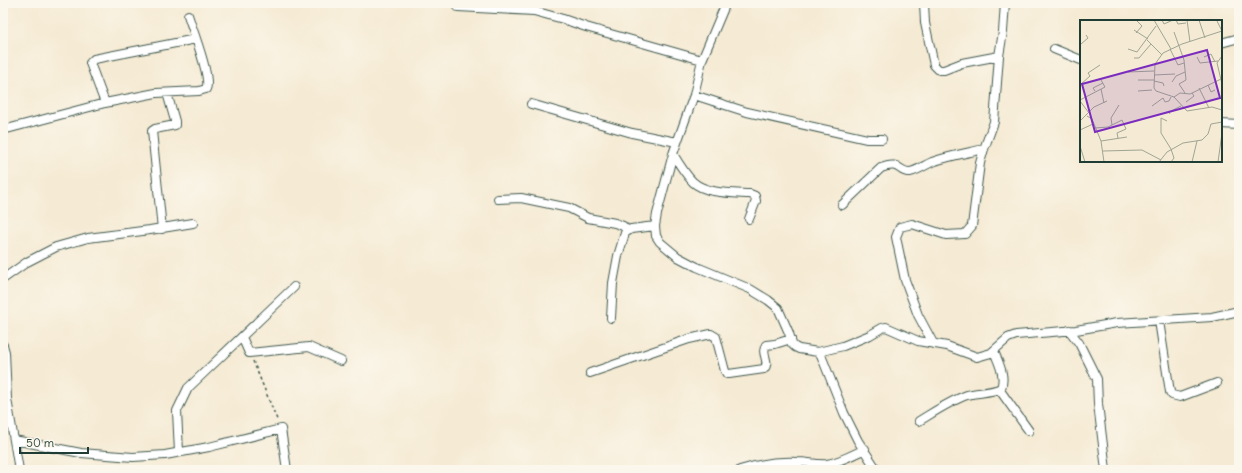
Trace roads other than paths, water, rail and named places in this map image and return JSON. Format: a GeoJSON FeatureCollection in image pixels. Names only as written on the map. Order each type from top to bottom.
{"type":"FeatureCollection","features":[{"type":"Feature","properties":{"kind":"street"},"geometry":{"type":"LineString","coordinates":[[726,3],[702,60],[694,95],[673,154],[657,214],[655,226],[656,236],[660,242],[678,257],[697,267],[750,289],[768,300],[778,308],[788,329],[792,344],[799,349],[818,352],[843,346],[886,327],[918,341],[947,346],[977,357],[994,351],[1008,338],[1016,335],[1117,323],[1212,318],[1239,311]]}},
{"type":"Feature","properties":{"kind":"street"},"geometry":{"type":"LineString","coordinates":[[924,3],[925,23],[934,65],[939,70],[999,56]]}},
{"type":"Feature","properties":{"kind":"street"},"geometry":{"type":"LineString","coordinates":[[933,343],[918,315],[905,280],[896,237],[900,227],[912,224],[946,235],[965,234],[972,226],[977,186],[984,149],[994,122],[1005,3]]}},
{"type":"Feature","properties":{"kind":"street"},"geometry":{"type":"LineString","coordinates":[[458,7],[534,11],[563,19],[586,28],[702,60]]}},
{"type":"Feature","properties":{"kind":"street"},"geometry":{"type":"LineString","coordinates":[[3,130],[105,103],[156,93],[199,91],[206,89],[208,84],[203,58],[188,15]]}},
{"type":"Feature","properties":{"kind":"street"},"geometry":{"type":"LineString","coordinates":[[1222,42],[1239,38]]}},
{"type":"Feature","properties":{"kind":"street"},"geometry":{"type":"LineString","coordinates":[[105,103],[90,63],[91,60],[196,39]]}},
{"type":"Feature","properties":{"kind":"street"},"geometry":{"type":"LineString","coordinates":[[1054,49],[1080,60]]}},
{"type":"Feature","properties":{"kind":"street"},"geometry":{"type":"LineString","coordinates":[[162,229],[152,131],[175,125],[167,92]]}},
{"type":"Feature","properties":{"kind":"street"},"geometry":{"type":"LineString","coordinates":[[694,95],[732,108],[762,116],[867,139],[882,139]]}},
{"type":"Feature","properties":{"kind":"street"},"geometry":{"type":"LineString","coordinates":[[531,104],[632,133],[677,142]]}},
{"type":"Feature","properties":{"kind":"street"},"geometry":{"type":"LineString","coordinates":[[1222,124],[1239,125]]}},
{"type":"Feature","properties":{"kind":"street"},"geometry":{"type":"LineString","coordinates":[[842,205],[881,168],[889,165],[896,165],[906,172],[911,172],[942,159],[984,149]]}},
{"type":"Feature","properties":{"kind":"street"},"geometry":{"type":"LineString","coordinates":[[673,154],[687,176],[702,188],[750,194],[755,196],[756,201],[749,219]]}},
{"type":"Feature","properties":{"kind":"street"},"geometry":{"type":"LineString","coordinates":[[498,199],[521,198],[569,208],[588,218],[619,224],[628,231]]}},
{"type":"Feature","properties":{"kind":"street"},"geometry":{"type":"LineString","coordinates":[[3,279],[26,262],[56,247],[88,238],[162,229],[193,223]]}},
{"type":"Feature","properties":{"kind":"street"},"geometry":{"type":"LineString","coordinates":[[611,318],[613,283],[618,256],[624,237],[628,231],[655,226]]}},
{"type":"Feature","properties":{"kind":"street"},"geometry":{"type":"LineString","coordinates":[[179,452],[177,411],[188,388],[294,287]]}},
{"type":"Feature","properties":{"kind":"street"},"geometry":{"type":"LineString","coordinates":[[1159,320],[1170,392],[1172,395],[1180,397],[1217,383]]}},
{"type":"Feature","properties":{"kind":"street"},"geometry":{"type":"LineString","coordinates":[[1068,330],[1079,344],[1097,379],[1098,404],[1106,470]]}},
{"type":"Feature","properties":{"kind":"street"},"geometry":{"type":"LineString","coordinates":[[590,373],[689,339],[711,334],[716,337],[727,374],[764,369],[767,364],[764,352],[766,345],[791,339]]}},
{"type":"Feature","properties":{"kind":"street"},"geometry":{"type":"LineString","coordinates":[[242,338],[249,354],[309,347],[341,361]]}},
{"type":"Feature","properties":{"kind":"street"},"geometry":{"type":"LineString","coordinates":[[3,345],[5,352],[5,399],[19,470]]}},
{"type":"Feature","properties":{"kind":"street"},"geometry":{"type":"LineString","coordinates":[[919,421],[959,398],[999,389],[1002,386],[1003,379],[994,351]]}},
{"type":"Feature","properties":{"kind":"street"},"geometry":{"type":"LineString","coordinates":[[818,352],[844,413],[877,470]]}},
{"type":"Feature","properties":{"kind":"street"},"geometry":{"type":"LineString","coordinates":[[999,389],[1029,431]]}},
{"type":"Feature","properties":{"kind":"street"},"geometry":{"type":"LineString","coordinates":[[14,440],[81,453],[133,457],[165,455],[209,447],[281,429],[287,470]]}},
{"type":"Feature","properties":{"kind":"street"},"geometry":{"type":"LineString","coordinates":[[740,470],[751,466],[772,463],[798,462],[826,464],[840,461],[864,449]]}}]}
